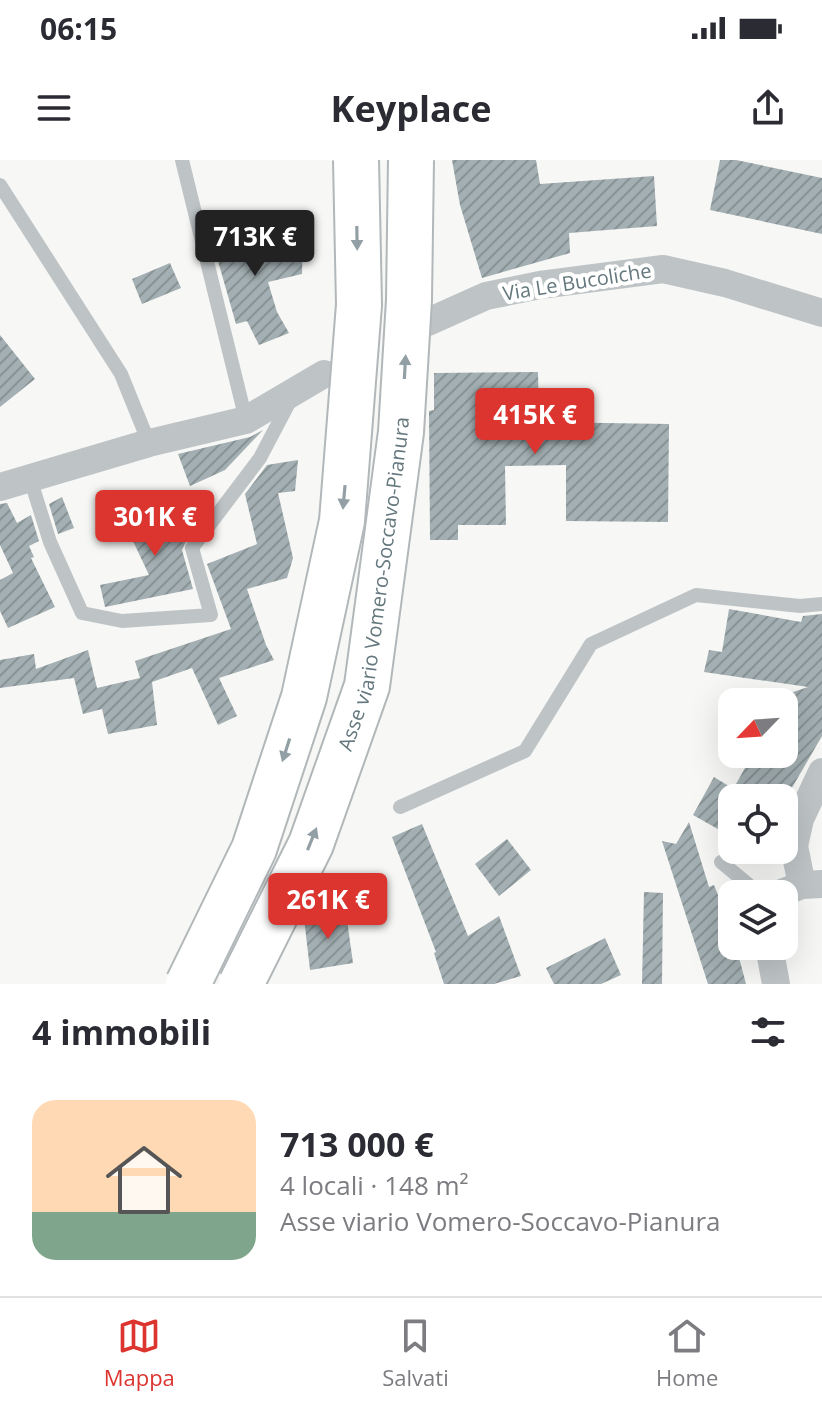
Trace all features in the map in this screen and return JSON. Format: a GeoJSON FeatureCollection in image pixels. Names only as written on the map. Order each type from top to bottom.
{"type":"FeatureCollection","features":[{"type":"Feature","properties":{"kind":"highway","name":"Asse viario Vomero-Soccavo-Pianura"},"geometry":{"type":"LineString","coordinates":[[188,984],[254,849],[304,697],[342,521],[359,305],[356,160]]}},
{"type":"Feature","properties":{"kind":"highway","name":"Asse viario Vomero-Soccavo-Pianura"},"geometry":{"type":"LineString","coordinates":[[241,984],[311,844],[367,686],[401,432],[409,300],[411,160]]}},
{"type":"Feature","properties":{"kind":"street","name":"Via Le Bucoliche"},"geometry":{"type":"LineString","coordinates":[[428,322],[486,296],[540,285],[663,269],[725,283],[822,313]]}},
{"type":"Feature","properties":{"kind":"street"},"geometry":{"type":"LineString","coordinates":[[0,487],[149,443],[246,420],[324,374]]}},
{"type":"Feature","properties":{"kind":"street"},"geometry":{"type":"LineString","coordinates":[[801,888],[794,846],[800,819],[822,772]]}},
{"type":"Feature","properties":{"kind":"street"},"geometry":{"type":"LineString","coordinates":[[772,960],[776,984]]}},
{"type":"Feature","properties":{"kind":"lane"},"geometry":{"type":"LineString","coordinates":[[182,160],[246,420]]}},
{"type":"Feature","properties":{"kind":"lane"},"geometry":{"type":"LineString","coordinates":[[0,185],[121,374],[149,443]]}},
{"type":"Feature","properties":{"kind":"lane"},"geometry":{"type":"LineString","coordinates":[[30,478],[50,542],[82,613],[122,621],[211,615],[192,548],[260,458],[295,392]]}},
{"type":"Feature","properties":{"kind":"lane"},"geometry":{"type":"LineString","coordinates":[[400,807],[525,751],[591,644],[696,595],[800,606],[822,604]]}},
{"type":"Feature","properties":{"kind":"lane"},"geometry":{"type":"LineString","coordinates":[[723,864],[743,880]]}},
{"type":"Feature","properties":{"kind":"building"},"geometry":{"type":"Polygon","coordinates":[[[452,160],[536,160],[540,184],[654,176],[657,226],[569,233],[570,253],[482,278],[460,205],[452,160]]]}},
{"type":"Feature","properties":{"kind":"building"},"geometry":{"type":"Polygon","coordinates":[[[720,160],[736,160],[822,178],[822,234],[710,210],[720,160]]]}},
{"type":"Feature","properties":{"kind":"building"},"geometry":{"type":"Polygon","coordinates":[[[248,225],[267,253],[303,235],[302,274],[268,282],[277,312],[289,333],[259,345],[247,321],[236,324],[210,233],[248,225]]]}},
{"type":"Feature","properties":{"kind":"building"},"geometry":{"type":"Polygon","coordinates":[[[170,263],[181,288],[142,304],[132,279],[170,263]]]}},
{"type":"Feature","properties":{"kind":"building"},"geometry":{"type":"Polygon","coordinates":[[[0,335],[35,379],[0,407],[0,335]]]}},
{"type":"Feature","properties":{"kind":"building"},"geometry":{"type":"Polygon","coordinates":[[[538,372],[539,422],[669,424],[668,522],[566,521],[566,465],[505,466],[506,525],[458,525],[458,540],[430,540],[429,411],[434,410],[434,373],[538,372]]]}},
{"type":"Feature","properties":{"kind":"building"},"geometry":{"type":"Polygon","coordinates":[[[263,430],[225,470],[190,486],[178,454],[250,437],[263,430]]]}},
{"type":"Feature","properties":{"kind":"building"},"geometry":{"type":"Polygon","coordinates":[[[298,460],[295,491],[278,493],[293,558],[287,578],[247,589],[274,660],[219,678],[237,716],[218,725],[192,668],[152,682],[157,725],[108,734],[102,709],[83,714],[74,678],[0,688],[0,660],[34,654],[36,669],[88,650],[97,688],[140,678],[135,661],[231,629],[207,564],[257,544],[245,494],[267,465],[298,460]]]}},
{"type":"Feature","properties":{"kind":"building"},"geometry":{"type":"Polygon","coordinates":[[[62,497],[74,528],[58,534],[49,504],[62,497]]]}},
{"type":"Feature","properties":{"kind":"building"},"geometry":{"type":"Polygon","coordinates":[[[173,501],[189,535],[182,550],[193,589],[105,607],[100,585],[149,575],[125,524],[173,501]]]}},
{"type":"Feature","properties":{"kind":"building"},"geometry":{"type":"Polygon","coordinates":[[[7,503],[17,523],[31,515],[39,541],[29,546],[34,557],[31,558],[55,607],[8,628],[0,611],[0,580],[13,573],[0,545],[0,504],[7,503]]]}},
{"type":"Feature","properties":{"kind":"building"},"geometry":{"type":"Polygon","coordinates":[[[729,609],[801,622],[803,616],[822,614],[822,736],[794,784],[736,784],[745,768],[798,768],[798,690],[808,687],[704,672],[709,650],[722,652],[729,609]]]}},
{"type":"Feature","properties":{"kind":"building"},"geometry":{"type":"Polygon","coordinates":[[[714,777],[725,784],[718,784],[718,829],[693,815],[714,777]]]}},
{"type":"Feature","properties":{"kind":"building"},"geometry":{"type":"Polygon","coordinates":[[[689,822],[709,887],[714,885],[718,895],[718,960],[740,960],[746,984],[708,984],[662,841],[676,844],[689,822]]]}},
{"type":"Feature","properties":{"kind":"building"},"geometry":{"type":"Polygon","coordinates":[[[422,824],[468,936],[499,916],[521,976],[494,984],[444,984],[436,952],[392,837],[422,824]]]}},
{"type":"Feature","properties":{"kind":"building"},"geometry":{"type":"Polygon","coordinates":[[[507,839],[531,870],[499,896],[475,864],[507,839]]]}},
{"type":"Feature","properties":{"kind":"building"},"geometry":{"type":"Polygon","coordinates":[[[644,892],[663,893],[662,984],[642,984],[644,892]]]}},
{"type":"Feature","properties":{"kind":"building"},"geometry":{"type":"Polygon","coordinates":[[[346,913],[353,963],[310,970],[304,918],[346,913]]]}},
{"type":"Feature","properties":{"kind":"building"},"geometry":{"type":"Polygon","coordinates":[[[605,938],[621,975],[601,984],[554,984],[546,968],[605,938]]]}}]}
